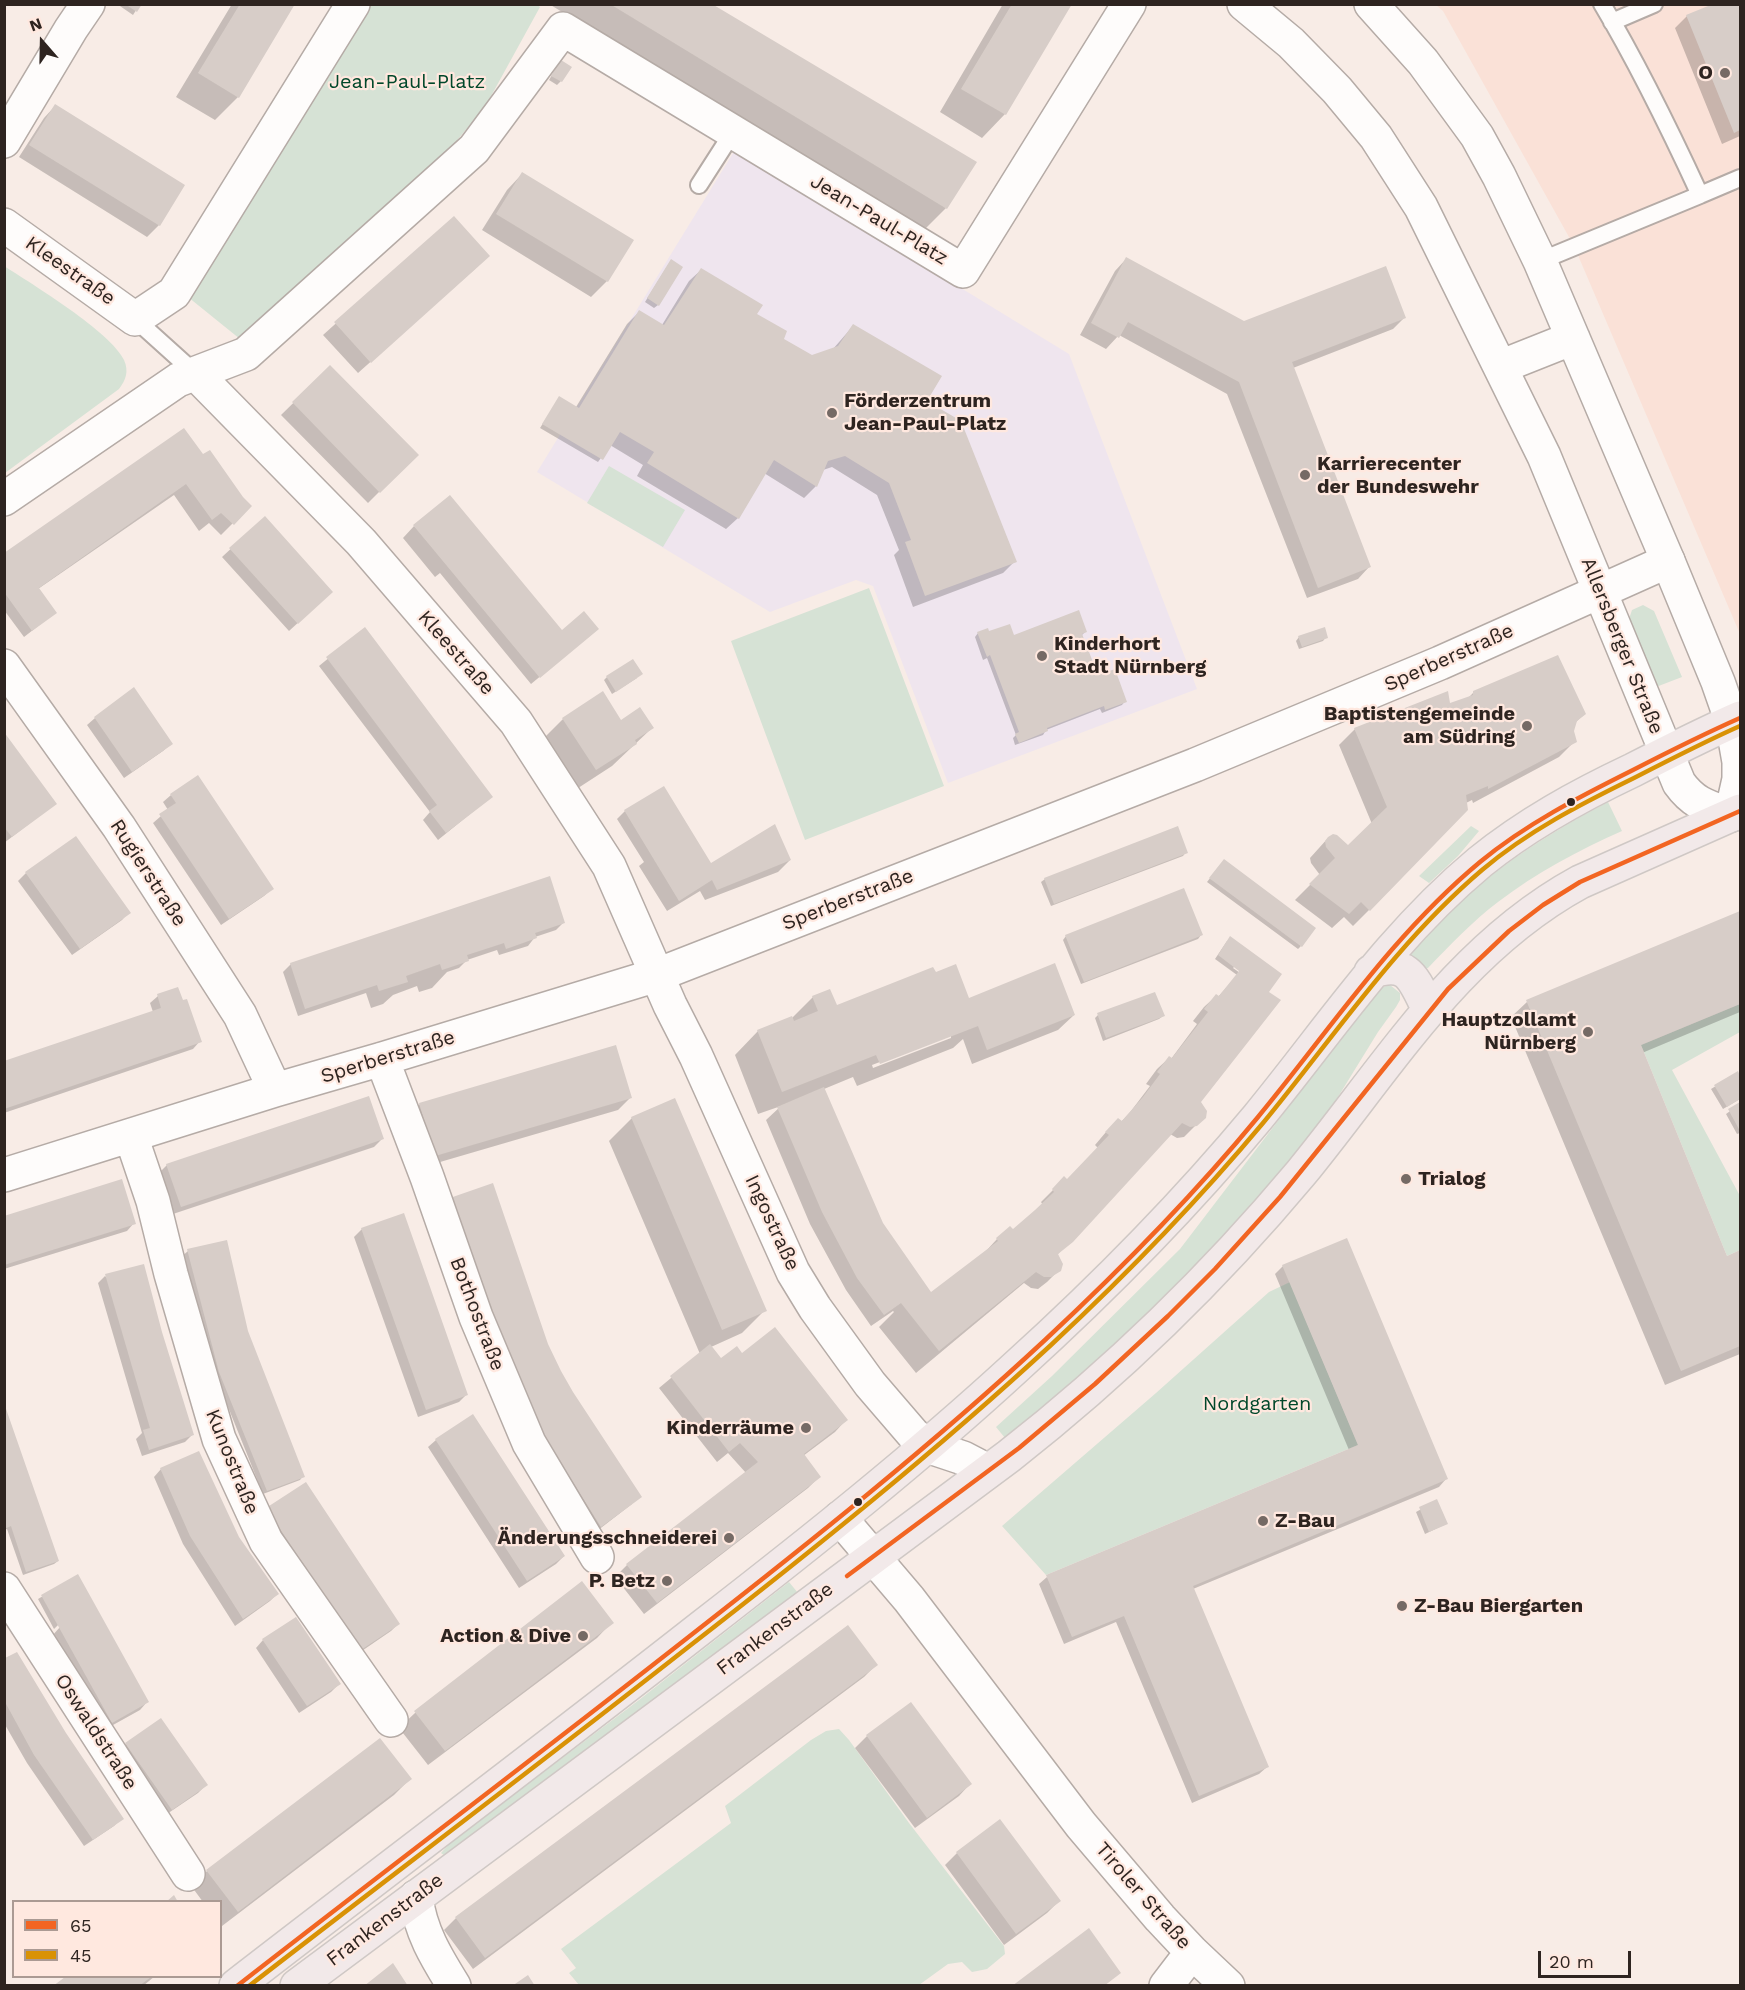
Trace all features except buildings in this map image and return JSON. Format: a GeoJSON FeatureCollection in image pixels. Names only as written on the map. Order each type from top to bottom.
{"type":"FeatureCollection","features":[{"type":"Feature","properties":{"kind":"main road","name":"Frankenstraße"},"geometry":{"type":"LineString","coordinates":[[236,1986],[648,1670],[840,1518],[927,1446],[1044,1341],[1157,1231],[1259,1115],[1371,972],[1446,893],[1514,836],[1570,801],[1736,720]]}},
{"type":"Feature","properties":{"kind":"main road","name":"Frankenstraße"},"geometry":{"type":"LineString","coordinates":[[297,1986],[988,1471],[1093,1387],[1214,1269],[1300,1173],[1454,981],[1491,945],[1529,914],[1557,895],[1619,864],[1736,813]]}},
{"type":"Feature","properties":{"kind":"main road"},"geometry":{"type":"LineString","coordinates":[[1371,972],[1388,967],[1404,970],[1429,1010]]}},
{"type":"Feature","properties":{"kind":"street"},"geometry":{"type":"LineString","coordinates":[[4,141],[88,4]]}},
{"type":"Feature","properties":{"kind":"street"},"geometry":{"type":"LineString","coordinates":[[135,319],[174,293],[353,4]]}},
{"type":"Feature","properties":{"kind":"street","name":"Jean-Paul-Platz"},"geometry":{"type":"LineString","coordinates":[[196,374],[246,354],[474,149],[563,29],[963,271],[1129,4]]}},
{"type":"Feature","properties":{"kind":"street","name":"Allersberger Straße"},"geometry":{"type":"LineString","coordinates":[[1244,4],[1324,75],[1382,146],[1400,172],[1431,225],[1480,330],[1540,448],[1679,783],[1689,796],[1699,803],[1736,813]]}},
{"type":"Feature","properties":{"kind":"street"},"geometry":{"type":"LineString","coordinates":[[1371,4],[1423,62],[1477,136],[1504,185],[1540,261],[1736,720],[1739,762],[1736,813]]}},
{"type":"Feature","properties":{"kind":"street","name":"Kleestraße"},"geometry":{"type":"LineString","coordinates":[[4,225],[135,319]]}},
{"type":"Feature","properties":{"kind":"street"},"geometry":{"type":"LineString","coordinates":[[1500,367],[1573,339]]}},
{"type":"Feature","properties":{"kind":"street"},"geometry":{"type":"LineString","coordinates":[[4,499],[178,380],[196,374]]}},
{"type":"Feature","properties":{"kind":"street","name":"Kleestraße"},"geometry":{"type":"LineString","coordinates":[[196,374],[361,542],[516,722],[609,866],[657,975]]}},
{"type":"Feature","properties":{"kind":"street","name":"Sperberstraße"},"geometry":{"type":"LineString","coordinates":[[4,1175],[275,1090],[657,975],[1206,760],[1440,663],[1668,561]]}},
{"type":"Feature","properties":{"kind":"street","name":"Rugierstraße"},"geometry":{"type":"LineString","coordinates":[[4,666],[119,827],[234,1005],[275,1090]]}},
{"type":"Feature","properties":{"kind":"street","name":"Ingostraße"},"geometry":{"type":"LineString","coordinates":[[657,975],[793,1272],[841,1347],[900,1421],[927,1446]]}},
{"type":"Feature","properties":{"kind":"street","name":"Bothostraße"},"geometry":{"type":"LineString","coordinates":[[382,1059],[427,1177],[476,1317],[529,1443],[597,1557]]}},
{"type":"Feature","properties":{"kind":"street","name":"Kunostraße"},"geometry":{"type":"LineString","coordinates":[[131,1136],[153,1201],[171,1274],[223,1449],[266,1541],[391,1720]]}},
{"type":"Feature","properties":{"kind":"street"},"geometry":{"type":"LineString","coordinates":[[927,1446],[963,1458],[988,1471]]}},
{"type":"Feature","properties":{"kind":"street","name":"Tiroler Straße"},"geometry":{"type":"LineString","coordinates":[[840,1518],[909,1599],[1081,1825],[1192,1952],[1228,1986]]}},
{"type":"Feature","properties":{"kind":"street","name":"Oswaldstraße"},"geometry":{"type":"LineString","coordinates":[[4,1589],[188,1874]]}},
{"type":"Feature","properties":{"kind":"street"},"geometry":{"type":"LineString","coordinates":[[416,1897],[418,1915],[427,1941],[454,1986]]}},
{"type":"Feature","properties":{"kind":"street"},"geometry":{"type":"LineString","coordinates":[[1166,1986],[1192,1952]]}},
{"type":"Feature","properties":{"kind":"lane"},"geometry":{"type":"LineString","coordinates":[[1602,4],[1669,127],[1700,195]]}},
{"type":"Feature","properties":{"kind":"lane"},"geometry":{"type":"LineString","coordinates":[[1612,22],[1654,4]]}},
{"type":"Feature","properties":{"kind":"lane"},"geometry":{"type":"LineString","coordinates":[[699,186],[733,132]]}},
{"type":"Feature","properties":{"kind":"lane"},"geometry":{"type":"LineString","coordinates":[[1540,261],[1740,178]]}},
{"type":"Feature","properties":{"kind":"lane"},"geometry":{"type":"LineString","coordinates":[[135,319],[196,374]]}},
{"type":"Feature","properties":{"kind":"shaded area"},"geometry":{"type":"Polygon","coordinates":[[[1436,5],[1740,5],[1740,634],[1574,246],[1443,11],[1436,5]]]}},
{"type":"Feature","properties":{"kind":"shaded area","name":"Förderzentrum Jean-Paul-Platz"},"geometry":{"type":"Polygon","coordinates":[[[735,150],[1069,354],[1197,689],[948,783],[873,586],[856,580],[770,612],[537,472],[735,150]]]}},
{"type":"Feature","properties":{"kind":"green space","name":"Jean-Paul-Platz"},"geometry":{"type":"Polygon","coordinates":[[[536,4],[540,7],[485,107],[443,157],[240,339],[188,297],[365,5],[536,4]]]}},
{"type":"Feature","properties":{"kind":"green space"},"geometry":{"type":"Polygon","coordinates":[[[4,266],[88,323],[104,336],[126,364],[125,379],[119,389],[5,473],[4,266]]]}},
{"type":"Feature","properties":{"kind":"green space"},"geometry":{"type":"Polygon","coordinates":[[[609,466],[685,510],[663,547],[587,503],[609,466]]]}},
{"type":"Feature","properties":{"kind":"green space"},"geometry":{"type":"Polygon","coordinates":[[[869,588],[944,786],[805,840],[731,641],[869,588]]]}},
{"type":"Feature","properties":{"kind":"green space"},"geometry":{"type":"Polygon","coordinates":[[[1643,605],[1654,611],[1682,677],[1656,687],[1629,619],[1632,610],[1643,605]]]}},
{"type":"Feature","properties":{"kind":"green space"},"geometry":{"type":"Polygon","coordinates":[[[1608,802],[1622,831],[1558,863],[1512,891],[1471,925],[1428,968],[1424,969],[1412,958],[1410,953],[1431,929],[1477,887],[1553,833],[1608,802]]]}},
{"type":"Feature","properties":{"kind":"green space"},"geometry":{"type":"Polygon","coordinates":[[[1471,826],[1479,831],[1458,856],[1429,883],[1419,876],[1471,826]]]}},
{"type":"Feature","properties":{"kind":"green space"},"geometry":{"type":"Polygon","coordinates":[[[1390,985],[1400,993],[1400,1000],[1317,1131],[1232,1230],[1114,1349],[1005,1438],[996,1427],[1052,1376],[1180,1249],[1368,1003],[1383,987],[1390,985]]]}},
{"type":"Feature","properties":{"kind":"green space"},"geometry":{"type":"Polygon","coordinates":[[[1740,1004],[1740,1032],[1672,1070],[1740,1196],[1740,1250],[1727,1256],[1641,1045],[1740,1004]]]}},
{"type":"Feature","properties":{"kind":"green space","name":"Nordgarten"},"geometry":{"type":"Polygon","coordinates":[[[1290,1282],[1358,1445],[1046,1575],[1002,1526],[1269,1292],[1290,1282]]]}},
{"type":"Feature","properties":{"kind":"green space"},"geometry":{"type":"Polygon","coordinates":[[[789,1582],[798,1593],[445,1856],[441,1853],[451,1842],[639,1700],[789,1582]]]}},
{"type":"Feature","properties":{"kind":"green space"},"geometry":{"type":"Polygon","coordinates":[[[839,1729],[1004,1946],[1005,1954],[987,1969],[972,1972],[962,1962],[948,1964],[919,1985],[579,1985],[569,1973],[576,1968],[561,1949],[731,1823],[725,1806],[811,1740],[826,1731],[839,1729]]]}},
{"type":"Feature","properties":{"kind":"transit line","name":"65"},"geometry":{"type":"LineString","coordinates":[[237,1986],[778,1567],[914,1456],[1002,1379],[1101,1287],[1182,1204],[1258,1117],[1390,952],[1418,920],[1480,862],[1534,823],[1573,801],[1740,718]]}},
{"type":"Feature","properties":{"kind":"transit line","name":"45"},"geometry":{"type":"LineString","coordinates":[[249,1986],[780,1575],[918,1462],[1007,1385],[1106,1292],[1187,1210],[1263,1123],[1394,959],[1421,928],[1482,870],[1518,843],[1575,808],[1740,726]]}},
{"type":"Feature","properties":{"kind":"transit line","name":"65"},"geometry":{"type":"LineString","coordinates":[[847,1576],[1019,1448],[1095,1384],[1168,1316],[1215,1269],[1280,1197],[1448,989],[1509,931],[1543,905],[1580,882],[1740,811]]}},
{"type":"Feature","properties":{"kind":"place","name":"O"},"geometry":{"type":"Point","coordinates":[1725,73]}},
{"type":"Feature","properties":{"kind":"place","name":"Förderzentrum Jean-Paul-Platz"},"geometry":{"type":"Point","coordinates":[832,413]}},
{"type":"Feature","properties":{"kind":"place","name":"Karrierecenter der Bundeswehr"},"geometry":{"type":"Point","coordinates":[1305,475]}},
{"type":"Feature","properties":{"kind":"place","name":"Kinderhort Stadt Nürnberg"},"geometry":{"type":"Point","coordinates":[1042,656]}},
{"type":"Feature","properties":{"kind":"place","name":"Baptistengemeinde am Südring"},"geometry":{"type":"Point","coordinates":[1527,726]}},
{"type":"Feature","properties":{"kind":"place","name":"Hauptzollamt Nürnberg"},"geometry":{"type":"Point","coordinates":[1588,1032]}},
{"type":"Feature","properties":{"kind":"place","name":"Trialog"},"geometry":{"type":"Point","coordinates":[1406,1179]}},
{"type":"Feature","properties":{"kind":"place","name":"Kinderräume"},"geometry":{"type":"Point","coordinates":[806,1428]}},
{"type":"Feature","properties":{"kind":"place","name":"Z-Bau"},"geometry":{"type":"Point","coordinates":[1263,1521]}},
{"type":"Feature","properties":{"kind":"place","name":"Änderungsschneiderei"},"geometry":{"type":"Point","coordinates":[729,1538]}},
{"type":"Feature","properties":{"kind":"place","name":"P. Betz"},"geometry":{"type":"Point","coordinates":[667,1581]}},
{"type":"Feature","properties":{"kind":"place","name":"Z-Bau Biergarten"},"geometry":{"type":"Point","coordinates":[1402,1606]}},
{"type":"Feature","properties":{"kind":"place","name":"Action & Dive"},"geometry":{"type":"Point","coordinates":[583,1636]}}]}
